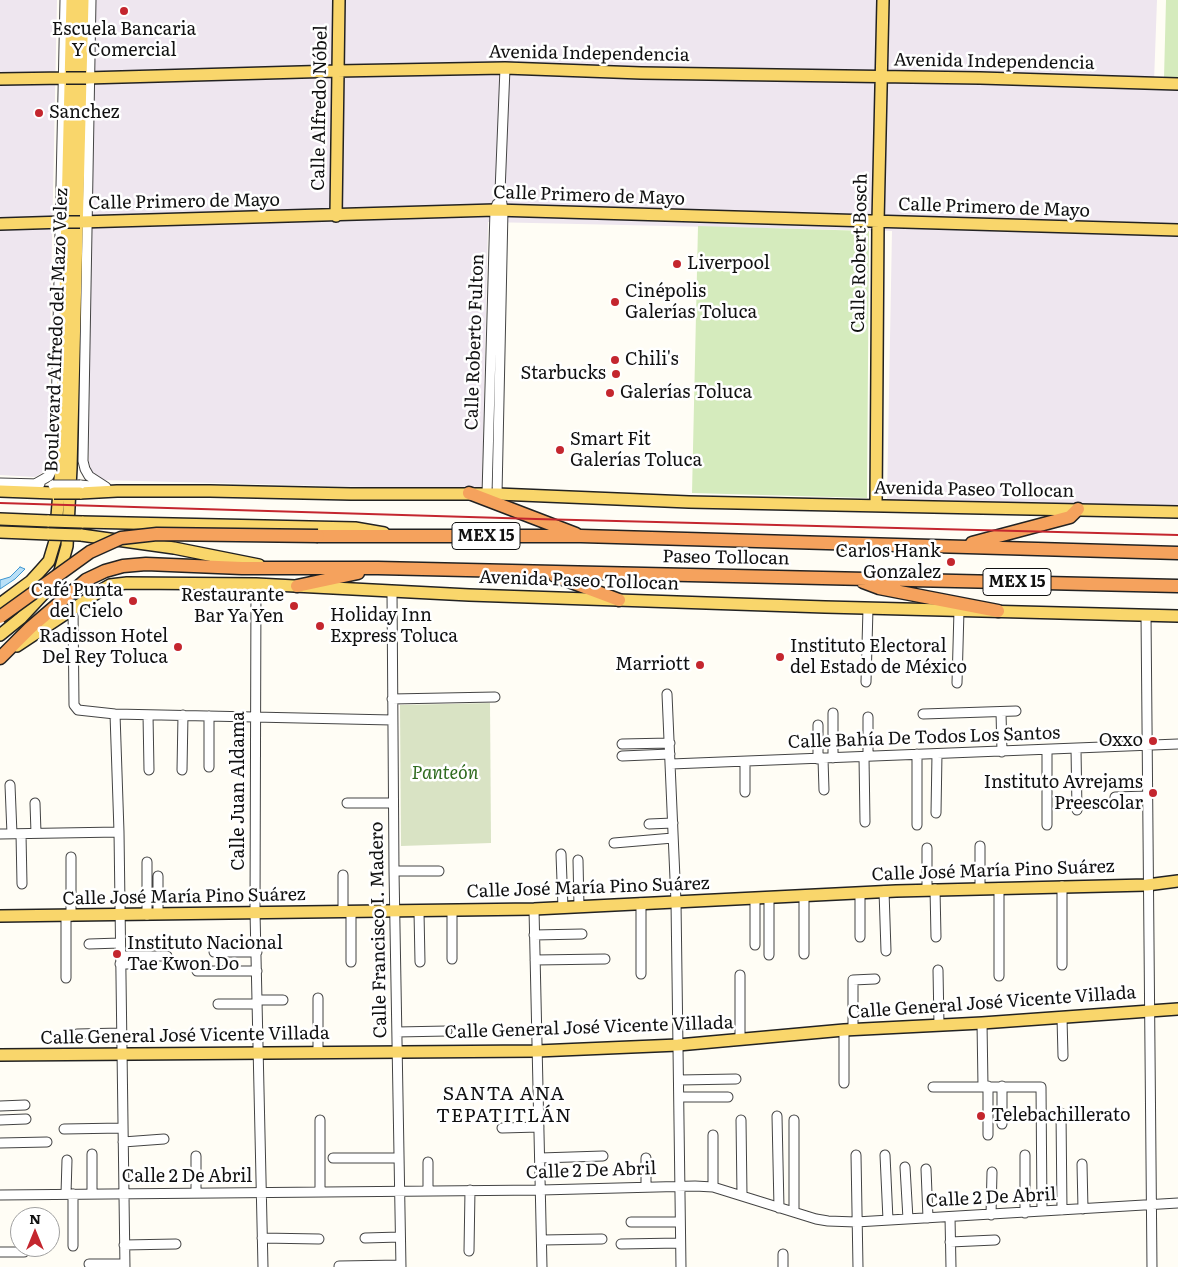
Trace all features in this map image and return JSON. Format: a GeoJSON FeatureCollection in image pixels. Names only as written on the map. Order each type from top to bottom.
{"type":"FeatureCollection","features":[{"type":"Feature","properties":{"kind":"highway"},"geometry":{"type":"LineString","coordinates":[[469,493],[580,536]]}},
{"type":"Feature","properties":{"kind":"highway"},"geometry":{"type":"LineString","coordinates":[[954,547],[1070,517],[1078,509]]}},
{"type":"Feature","properties":{"kind":"highway"},"geometry":{"type":"LineString","coordinates":[[0,617],[90,552],[121,538],[157,534],[391,535]]}},
{"type":"Feature","properties":{"kind":"highway","name":"Paseo Tollocan"},"geometry":{"type":"LineString","coordinates":[[391,535],[580,536],[1178,553]]}},
{"type":"Feature","properties":{"kind":"highway","name":"Avenida Paseo Tollocan"},"geometry":{"type":"LineString","coordinates":[[0,657],[30,628],[86,580],[105,571],[123,566],[146,564],[273,568]]}},
{"type":"Feature","properties":{"kind":"highway","name":"Paseo Tollocan"},"geometry":{"type":"LineString","coordinates":[[273,568],[378,568],[1178,586]]}},
{"type":"Feature","properties":{"kind":"highway"},"geometry":{"type":"LineString","coordinates":[[297,586],[378,568]]}},
{"type":"Feature","properties":{"kind":"highway"},"geometry":{"type":"LineString","coordinates":[[545,572],[618,600]]}},
{"type":"Feature","properties":{"kind":"highway"},"geometry":{"type":"LineString","coordinates":[[857,578],[879,588],[998,611]]}},
{"type":"Feature","properties":{"kind":"main road","name":"Boulevard Alfredo del Mazo Velez"},"geometry":{"type":"LineString","coordinates":[[0,604],[31,581],[49,561],[55,541],[61,467],[72,0]]}},
{"type":"Feature","properties":{"kind":"main road","name":"Boulevard Alfredo del Mazo Velez"},"geometry":{"type":"LineString","coordinates":[[0,636],[21,618],[48,588],[60,571],[67,546],[83,0]]}},
{"type":"Feature","properties":{"kind":"main road","name":"Calle Alfredo Nóbel"},"geometry":{"type":"LineString","coordinates":[[336,216],[339,0]]}},
{"type":"Feature","properties":{"kind":"main road","name":"Calle Robert Bosch"},"geometry":{"type":"LineString","coordinates":[[876,506],[882,0]]}},
{"type":"Feature","properties":{"kind":"main road","name":"Avenida Independencia"},"geometry":{"type":"LineString","coordinates":[[0,79],[505,68],[641,73],[1178,84]]}},
{"type":"Feature","properties":{"kind":"main road","name":"Calle Primero de Mayo"},"geometry":{"type":"LineString","coordinates":[[0,224],[62,218],[83,221],[336,216],[499,210],[1178,230]]}},
{"type":"Feature","properties":{"kind":"main road","name":"Avenida Paseo Tollocan"},"geometry":{"type":"LineString","coordinates":[[0,492],[54,489],[111,489],[351,494],[469,493],[689,502],[1178,512]]}},
{"type":"Feature","properties":{"kind":"main road","name":"MEX 15"},"geometry":{"type":"LineString","coordinates":[[0,519],[355,528],[391,535]]}},
{"type":"Feature","properties":{"kind":"main road","name":"MEX 15"},"geometry":{"type":"LineString","coordinates":[[0,532],[81,535],[174,548],[273,568]]}},
{"type":"Feature","properties":{"kind":"main road","name":"Avenida Paseo Tollocan"},"geometry":{"type":"LineString","coordinates":[[0,657],[103,589],[110,585],[127,583],[256,584],[392,592],[618,600],[1178,616]]}},
{"type":"Feature","properties":{"kind":"main road","name":"Calle José María Pino Suárez"},"geometry":{"type":"LineString","coordinates":[[0,916],[534,909],[931,890],[1178,882]]}},
{"type":"Feature","properties":{"kind":"main road","name":"Calle General José Vicente Villada"},"geometry":{"type":"LineString","coordinates":[[0,1055],[398,1052],[678,1046],[849,1030],[939,1026],[1178,1009]]}},
{"type":"Feature","properties":{"kind":"street","name":"Boulevard Alfredo del Mazo Velez"},"geometry":{"type":"LineString","coordinates":[[35,484],[49,476],[55,464],[62,218],[65,0]]}},
{"type":"Feature","properties":{"kind":"street","name":"Boulevard Alfredo del Mazo Velez"},"geometry":{"type":"LineString","coordinates":[[91,0],[83,221],[83,461],[89,476],[111,489]]}},
{"type":"Feature","properties":{"kind":"street","name":"Calle Roberto Fulton"},"geometry":{"type":"LineString","coordinates":[[492,494],[499,210],[505,68]]}},
{"type":"Feature","properties":{"kind":"street"},"geometry":{"type":"LineString","coordinates":[[0,483],[35,484],[54,489]]}},
{"type":"Feature","properties":{"kind":"street","name":"Calle Juan Aldama"},"geometry":{"type":"LineString","coordinates":[[256,584],[255,912],[263,1267]]}},
{"type":"Feature","properties":{"kind":"street","name":"Calle Francisco I. Madero"},"geometry":{"type":"LineString","coordinates":[[392,592],[393,803],[401,1266]]}},
{"type":"Feature","properties":{"kind":"street"},"geometry":{"type":"LineString","coordinates":[[72,608],[75,708],[80,711],[148,715],[392,720]]}},
{"type":"Feature","properties":{"kind":"street"},"geometry":{"type":"LineString","coordinates":[[866,682],[868,608]]}},
{"type":"Feature","properties":{"kind":"street"},"geometry":{"type":"LineString","coordinates":[[957,683],[960,610]]}},
{"type":"Feature","properties":{"kind":"street"},"geometry":{"type":"LineString","coordinates":[[1146,615],[1148,1010],[1152,1267]]}},
{"type":"Feature","properties":{"kind":"street"},"geometry":{"type":"LineString","coordinates":[[667,694],[676,902],[681,1267]]}},
{"type":"Feature","properties":{"kind":"street"},"geometry":{"type":"LineString","coordinates":[[392,699],[495,697]]}},
{"type":"Feature","properties":{"kind":"street"},"geometry":{"type":"LineString","coordinates":[[923,714],[1016,711]]}},
{"type":"Feature","properties":{"kind":"street"},"geometry":{"type":"LineString","coordinates":[[1001,712],[1002,752]]}},
{"type":"Feature","properties":{"kind":"street"},"geometry":{"type":"LineString","coordinates":[[824,790],[825,759],[833,713]]}},
{"type":"Feature","properties":{"kind":"street"},"geometry":{"type":"LineString","coordinates":[[89,1264],[125,1265],[119,832],[115,714]]}},
{"type":"Feature","properties":{"kind":"street"},"geometry":{"type":"LineString","coordinates":[[148,715],[148,770]]}},
{"type":"Feature","properties":{"kind":"street"},"geometry":{"type":"LineString","coordinates":[[182,770],[183,715]]}},
{"type":"Feature","properties":{"kind":"street"},"geometry":{"type":"LineString","coordinates":[[209,716],[209,767]]}},
{"type":"Feature","properties":{"kind":"street"},"geometry":{"type":"LineString","coordinates":[[865,822],[868,717]]}},
{"type":"Feature","properties":{"kind":"street"},"geometry":{"type":"LineString","coordinates":[[818,725],[825,759]]}},
{"type":"Feature","properties":{"kind":"street"},"geometry":{"type":"LineString","coordinates":[[622,744],[670,743]]}},
{"type":"Feature","properties":{"kind":"street","name":"Calle Bahía De Todos Los Santos"},"geometry":{"type":"LineString","coordinates":[[671,764],[1178,744]]}},
{"type":"Feature","properties":{"kind":"street"},"geometry":{"type":"LineString","coordinates":[[1076,749],[1077,810]]}},
{"type":"Feature","properties":{"kind":"street"},"geometry":{"type":"LineString","coordinates":[[1047,750],[1048,824]]}},
{"type":"Feature","properties":{"kind":"street"},"geometry":{"type":"LineString","coordinates":[[622,756],[670,754]]}},
{"type":"Feature","properties":{"kind":"street"},"geometry":{"type":"LineString","coordinates":[[916,826],[917,754]]}},
{"type":"Feature","properties":{"kind":"street"},"geometry":{"type":"LineString","coordinates":[[936,813],[937,754]]}},
{"type":"Feature","properties":{"kind":"street"},"geometry":{"type":"LineString","coordinates":[[745,762],[745,792]]}},
{"type":"Feature","properties":{"kind":"street"},"geometry":{"type":"LineString","coordinates":[[10,785],[22,884]]}},
{"type":"Feature","properties":{"kind":"street"},"geometry":{"type":"LineString","coordinates":[[1115,797],[1147,796]]}},
{"type":"Feature","properties":{"kind":"street"},"geometry":{"type":"LineString","coordinates":[[35,803],[36,833]]}},
{"type":"Feature","properties":{"kind":"street"},"geometry":{"type":"LineString","coordinates":[[347,803],[393,803]]}},
{"type":"Feature","properties":{"kind":"street"},"geometry":{"type":"LineString","coordinates":[[649,824],[673,823]]}},
{"type":"Feature","properties":{"kind":"street"},"geometry":{"type":"LineString","coordinates":[[0,834],[119,832]]}},
{"type":"Feature","properties":{"kind":"street"},"geometry":{"type":"LineString","coordinates":[[614,843],[673,838]]}},
{"type":"Feature","properties":{"kind":"street"},"geometry":{"type":"LineString","coordinates":[[980,846],[980,889]]}},
{"type":"Feature","properties":{"kind":"street"},"geometry":{"type":"LineString","coordinates":[[927,848],[936,937]]}},
{"type":"Feature","properties":{"kind":"street"},"geometry":{"type":"LineString","coordinates":[[561,854],[563,908]]}},
{"type":"Feature","properties":{"kind":"street"},"geometry":{"type":"LineString","coordinates":[[66,978],[71,856]]}},
{"type":"Feature","properties":{"kind":"street"},"geometry":{"type":"LineString","coordinates":[[578,860],[579,907]]}},
{"type":"Feature","properties":{"kind":"street"},"geometry":{"type":"LineString","coordinates":[[146,862],[153,914]]}},
{"type":"Feature","properties":{"kind":"street"},"geometry":{"type":"LineString","coordinates":[[394,871],[439,871]]}},
{"type":"Feature","properties":{"kind":"street"},"geometry":{"type":"LineString","coordinates":[[343,875],[352,962]]}},
{"type":"Feature","properties":{"kind":"street"},"geometry":{"type":"LineString","coordinates":[[153,914],[158,876]]}},
{"type":"Feature","properties":{"kind":"street"},"geometry":{"type":"LineString","coordinates":[[1062,886],[1062,965]]}},
{"type":"Feature","properties":{"kind":"street"},"geometry":{"type":"LineString","coordinates":[[1000,888],[1000,976]]}},
{"type":"Feature","properties":{"kind":"street"},"geometry":{"type":"LineString","coordinates":[[884,892],[886,951]]}},
{"type":"Feature","properties":{"kind":"street"},"geometry":{"type":"LineString","coordinates":[[860,893],[860,937]]}},
{"type":"Feature","properties":{"kind":"street"},"geometry":{"type":"LineString","coordinates":[[804,896],[804,954]]}},
{"type":"Feature","properties":{"kind":"street"},"geometry":{"type":"LineString","coordinates":[[755,898],[756,945]]}},
{"type":"Feature","properties":{"kind":"street"},"geometry":{"type":"LineString","coordinates":[[769,898],[769,955]]}},
{"type":"Feature","properties":{"kind":"street"},"geometry":{"type":"LineString","coordinates":[[640,903],[640,974]]}},
{"type":"Feature","properties":{"kind":"street"},"geometry":{"type":"LineString","coordinates":[[534,909],[542,1267]]}},
{"type":"Feature","properties":{"kind":"street"},"geometry":{"type":"LineString","coordinates":[[452,911],[452,958]]}},
{"type":"Feature","properties":{"kind":"street"},"geometry":{"type":"LineString","coordinates":[[419,912],[420,962]]}},
{"type":"Feature","properties":{"kind":"street"},"geometry":{"type":"LineString","coordinates":[[534,935],[582,934]]}},
{"type":"Feature","properties":{"kind":"street"},"geometry":{"type":"LineString","coordinates":[[90,944],[120,943]]}},
{"type":"Feature","properties":{"kind":"street"},"geometry":{"type":"LineString","coordinates":[[214,952],[257,952]]}},
{"type":"Feature","properties":{"kind":"street"},"geometry":{"type":"LineString","coordinates":[[120,960],[167,956]]}},
{"type":"Feature","properties":{"kind":"street"},"geometry":{"type":"LineString","coordinates":[[120,960],[149,964]]}},
{"type":"Feature","properties":{"kind":"street"},"geometry":{"type":"LineString","coordinates":[[535,960],[605,960]]}},
{"type":"Feature","properties":{"kind":"street"},"geometry":{"type":"LineString","coordinates":[[938,970],[939,1026]]}},
{"type":"Feature","properties":{"kind":"street"},"geometry":{"type":"LineString","coordinates":[[197,971],[257,971]]}},
{"type":"Feature","properties":{"kind":"street"},"geometry":{"type":"LineString","coordinates":[[740,975],[740,1039]]}},
{"type":"Feature","properties":{"kind":"street"},"geometry":{"type":"LineString","coordinates":[[844,1083],[853,980],[875,979]]}},
{"type":"Feature","properties":{"kind":"street"},"geometry":{"type":"LineString","coordinates":[[318,998],[318,1052]]}},
{"type":"Feature","properties":{"kind":"street"},"geometry":{"type":"LineString","coordinates":[[218,1004],[283,1000]]}},
{"type":"Feature","properties":{"kind":"street"},"geometry":{"type":"LineString","coordinates":[[1062,1018],[1063,1056]]}},
{"type":"Feature","properties":{"kind":"street"},"geometry":{"type":"LineString","coordinates":[[982,1023],[988,1135]]}},
{"type":"Feature","properties":{"kind":"street"},"geometry":{"type":"LineString","coordinates":[[398,1032],[447,1031]]}},
{"type":"Feature","properties":{"kind":"street"},"geometry":{"type":"LineString","coordinates":[[78,1034],[121,1033]]}},
{"type":"Feature","properties":{"kind":"street"},"geometry":{"type":"LineString","coordinates":[[678,1080],[736,1079]]}},
{"type":"Feature","properties":{"kind":"street"},"geometry":{"type":"LineString","coordinates":[[1002,1086],[1002,1124]]}},
{"type":"Feature","properties":{"kind":"street"},"geometry":{"type":"LineString","coordinates":[[933,1087],[1038,1086],[1041,1088],[1042,1211]]}},
{"type":"Feature","properties":{"kind":"street"},"geometry":{"type":"LineString","coordinates":[[679,1097],[728,1097]]}},
{"type":"Feature","properties":{"kind":"street"},"geometry":{"type":"LineString","coordinates":[[0,1105],[25,1105]]}},
{"type":"Feature","properties":{"kind":"street"},"geometry":{"type":"LineString","coordinates":[[1061,1113],[1062,1210]]}},
{"type":"Feature","properties":{"kind":"street"},"geometry":{"type":"LineString","coordinates":[[778,1116],[779,1208]]}},
{"type":"Feature","properties":{"kind":"street"},"geometry":{"type":"LineString","coordinates":[[0,1120],[26,1119]]}},
{"type":"Feature","properties":{"kind":"street"},"geometry":{"type":"LineString","coordinates":[[320,1120],[320,1192]]}},
{"type":"Feature","properties":{"kind":"street"},"geometry":{"type":"LineString","coordinates":[[741,1120],[742,1195]]}},
{"type":"Feature","properties":{"kind":"street"},"geometry":{"type":"LineString","coordinates":[[794,1120],[794,1212]]}},
{"type":"Feature","properties":{"kind":"street"},"geometry":{"type":"LineString","coordinates":[[502,1128],[539,1127]]}},
{"type":"Feature","properties":{"kind":"street"},"geometry":{"type":"LineString","coordinates":[[64,1129],[122,1128]]}},
{"type":"Feature","properties":{"kind":"street"},"geometry":{"type":"LineString","coordinates":[[713,1135],[713,1187]]}},
{"type":"Feature","properties":{"kind":"street"},"geometry":{"type":"LineString","coordinates":[[123,1142],[164,1139]]}},
{"type":"Feature","properties":{"kind":"street"},"geometry":{"type":"LineString","coordinates":[[0,1143],[47,1142]]}},
{"type":"Feature","properties":{"kind":"street"},"geometry":{"type":"LineString","coordinates":[[92,1154],[92,1194]]}},
{"type":"Feature","properties":{"kind":"street"},"geometry":{"type":"LineString","coordinates":[[856,1155],[858,1267]]}},
{"type":"Feature","properties":{"kind":"street"},"geometry":{"type":"LineString","coordinates":[[196,1156],[196,1193]]}},
{"type":"Feature","properties":{"kind":"street"},"geometry":{"type":"LineString","coordinates":[[540,1158],[603,1156]]}},
{"type":"Feature","properties":{"kind":"street"},"geometry":{"type":"LineString","coordinates":[[885,1156],[888,1220]]}},
{"type":"Feature","properties":{"kind":"street"},"geometry":{"type":"LineString","coordinates":[[1025,1156],[1026,1213]]}},
{"type":"Feature","properties":{"kind":"street"},"geometry":{"type":"LineString","coordinates":[[333,1158],[399,1158]]}},
{"type":"Feature","properties":{"kind":"street"},"geometry":{"type":"LineString","coordinates":[[646,1158],[646,1186]]}},
{"type":"Feature","properties":{"kind":"street"},"geometry":{"type":"LineString","coordinates":[[67,1160],[73,1246]]}},
{"type":"Feature","properties":{"kind":"street"},"geometry":{"type":"LineString","coordinates":[[428,1162],[428,1190]]}},
{"type":"Feature","properties":{"kind":"street"},"geometry":{"type":"LineString","coordinates":[[1082,1164],[1083,1209]]}},
{"type":"Feature","properties":{"kind":"street"},"geometry":{"type":"LineString","coordinates":[[906,1167],[908,1219]]}},
{"type":"Feature","properties":{"kind":"street"},"geometry":{"type":"LineString","coordinates":[[926,1169],[928,1218]]}},
{"type":"Feature","properties":{"kind":"street"},"geometry":{"type":"LineString","coordinates":[[991,1215],[992,1172]]}},
{"type":"Feature","properties":{"kind":"street","name":"Calle 2 De Abril"},"geometry":{"type":"LineString","coordinates":[[0,1195],[541,1190],[646,1186],[713,1187],[828,1221],[856,1222],[1178,1203]]}},
{"type":"Feature","properties":{"kind":"street"},"geometry":{"type":"LineString","coordinates":[[470,1190],[470,1251]]}},
{"type":"Feature","properties":{"kind":"street"},"geometry":{"type":"LineString","coordinates":[[950,1217],[951,1267]]}},
{"type":"Feature","properties":{"kind":"street"},"geometry":{"type":"LineString","coordinates":[[631,1222],[679,1222]]}},
{"type":"Feature","properties":{"kind":"street"},"geometry":{"type":"LineString","coordinates":[[365,1238],[400,1237]]}},
{"type":"Feature","properties":{"kind":"street"},"geometry":{"type":"LineString","coordinates":[[262,1238],[319,1239]]}},
{"type":"Feature","properties":{"kind":"street"},"geometry":{"type":"LineString","coordinates":[[542,1240],[602,1239]]}},
{"type":"Feature","properties":{"kind":"street"},"geometry":{"type":"LineString","coordinates":[[950,1242],[995,1240]]}},
{"type":"Feature","properties":{"kind":"street"},"geometry":{"type":"LineString","coordinates":[[621,1244],[680,1243]]}},
{"type":"Feature","properties":{"kind":"street"},"geometry":{"type":"LineString","coordinates":[[124,1245],[176,1244]]}},
{"type":"Feature","properties":{"kind":"street"},"geometry":{"type":"LineString","coordinates":[[783,1254],[783,1267]]}},
{"type":"Feature","properties":{"kind":"street"},"geometry":{"type":"LineString","coordinates":[[339,1266],[401,1266]]}},
{"type":"Feature","properties":{"kind":"shaded area"},"geometry":{"type":"Polygon","coordinates":[[[0,0],[57,0],[49,385],[50,468],[35,477],[0,475],[0,0]]]}},
{"type":"Feature","properties":{"kind":"shaded area"},"geometry":{"type":"Polygon","coordinates":[[[96,0],[1157,0],[1154,82],[1178,82],[1178,506],[887,500],[892,231],[488,222],[482,490],[100,480],[92,473],[89,462],[91,211],[96,0]]]}},
{"type":"Feature","properties":{"kind":"green space"},"geometry":{"type":"Polygon","coordinates":[[[1166,0],[1178,0],[1178,78],[1164,78],[1166,0]]]}},
{"type":"Feature","properties":{"kind":"green space"},"geometry":{"type":"Polygon","coordinates":[[[698,226],[869,231],[867,498],[692,493],[698,226]]]}},
{"type":"Feature","properties":{"kind":"green space","name":"Panteón"},"geometry":{"type":"Polygon","coordinates":[[[490,703],[491,843],[401,846],[400,705],[490,703]]]}},
{"type":"Feature","properties":{"kind":"water"},"geometry":{"type":"Polygon","coordinates":[[[20,567],[25,569],[15,579],[0,589],[0,580],[10,577],[20,567]]]}},
{"type":"Feature","properties":{"kind":"railway"},"geometry":{"type":"LineString","coordinates":[[0,503],[1178,535]]}},
{"type":"Feature","properties":{"kind":"place","name":"Escuela Bancaria Y Comercial"},"geometry":{"type":"Point","coordinates":[124,11]}},
{"type":"Feature","properties":{"kind":"place","name":"Sanchez"},"geometry":{"type":"Point","coordinates":[39,113]}},
{"type":"Feature","properties":{"kind":"place","name":"Liverpool"},"geometry":{"type":"Point","coordinates":[677,264]}},
{"type":"Feature","properties":{"kind":"place","name":"Cinépolis Galerías Toluca"},"geometry":{"type":"Point","coordinates":[615,302]}},
{"type":"Feature","properties":{"kind":"place","name":"Chili's"},"geometry":{"type":"Point","coordinates":[615,360]}},
{"type":"Feature","properties":{"kind":"place","name":"Starbucks"},"geometry":{"type":"Point","coordinates":[616,374]}},
{"type":"Feature","properties":{"kind":"place","name":"Galerías Toluca"},"geometry":{"type":"Point","coordinates":[610,393]}},
{"type":"Feature","properties":{"kind":"place","name":"Smart Fit Galerías Toluca"},"geometry":{"type":"Point","coordinates":[560,450]}},
{"type":"Feature","properties":{"kind":"place","name":"Carlos Hank Gonzalez"},"geometry":{"type":"Point","coordinates":[951,562]}},
{"type":"Feature","properties":{"kind":"place","name":"Café Punta del Cielo"},"geometry":{"type":"Point","coordinates":[133,601]}},
{"type":"Feature","properties":{"kind":"place","name":"Restaurante Bar Ya Yen"},"geometry":{"type":"Point","coordinates":[294,606]}},
{"type":"Feature","properties":{"kind":"place","name":"Holiday Inn Express Toluca"},"geometry":{"type":"Point","coordinates":[320,626]}},
{"type":"Feature","properties":{"kind":"place","name":"Radisson Hotel Del Rey Toluca"},"geometry":{"type":"Point","coordinates":[178,647]}},
{"type":"Feature","properties":{"kind":"place","name":"Instituto Electoral del Estado de México"},"geometry":{"type":"Point","coordinates":[780,657]}},
{"type":"Feature","properties":{"kind":"place","name":"Marriott"},"geometry":{"type":"Point","coordinates":[700,665]}},
{"type":"Feature","properties":{"kind":"place","name":"Oxxo"},"geometry":{"type":"Point","coordinates":[1153,741]}},
{"type":"Feature","properties":{"kind":"place","name":"Instituto Avrejams Preescolar"},"geometry":{"type":"Point","coordinates":[1153,793]}},
{"type":"Feature","properties":{"kind":"place","name":"Instituto Nacional Tae Kwon Do"},"geometry":{"type":"Point","coordinates":[117,954]}},
{"type":"Feature","properties":{"kind":"place","name":"Telebachillerato"},"geometry":{"type":"Point","coordinates":[981,1116]}},
{"type":"Feature","properties":{"kind":"district","name":"SANTA ANA TEPATITLÁN"},"geometry":{"type":"Point","coordinates":[504,1105]}}]}
